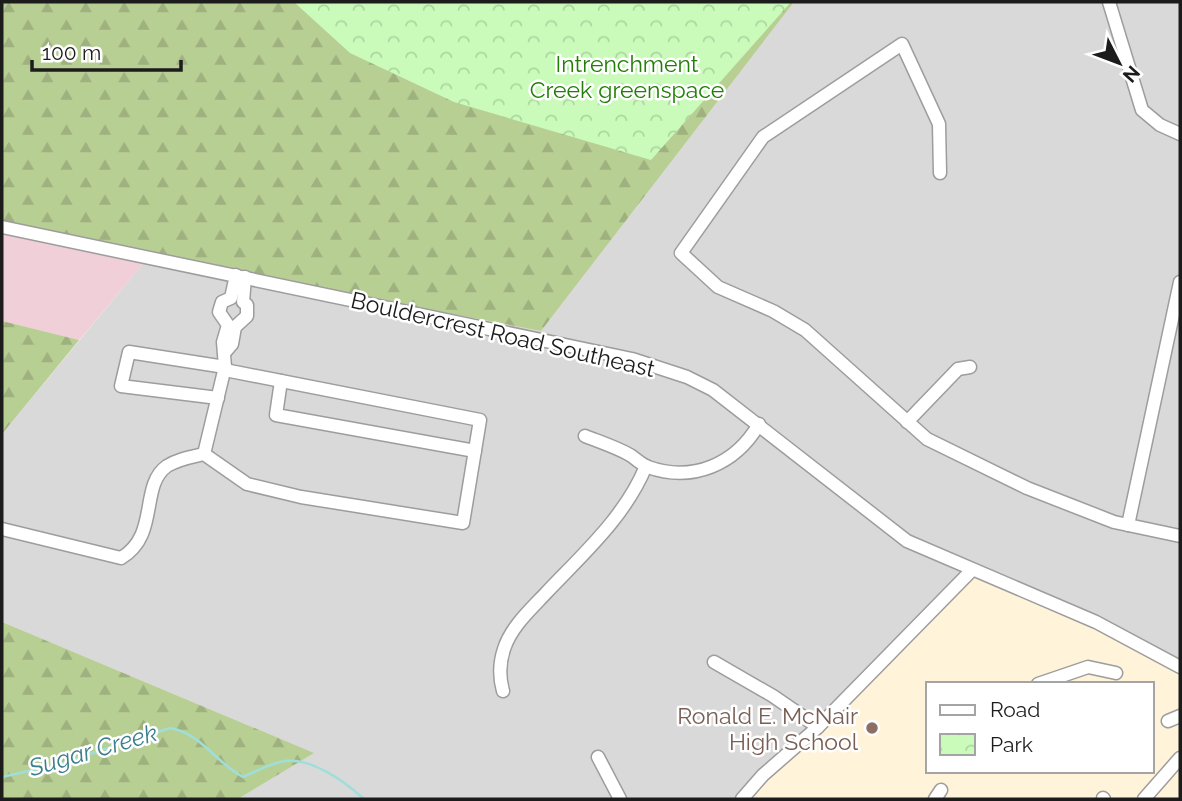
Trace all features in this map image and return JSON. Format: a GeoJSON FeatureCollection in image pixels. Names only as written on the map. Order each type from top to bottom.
{"type":"FeatureCollection","features":[{"type":"Feature","properties":{"kind":"street"},"geometry":{"type":"LineString","coordinates":[[1109,2],[1142,110],[1160,125],[1180,134]]}},
{"type":"Feature","properties":{"kind":"street"},"geometry":{"type":"LineString","coordinates":[[940,173],[939,124],[902,44],[763,137],[681,253],[718,287],[773,311],[805,330],[927,439],[1027,488],[1128,525],[1180,536]]}},
{"type":"Feature","properties":{"kind":"street","name":"Bouldercrest Road Southeast"},"geometry":{"type":"LineString","coordinates":[[2,227],[632,359],[704,386],[760,424],[892,532],[972,570],[1096,622],[1180,667]]}},
{"type":"Feature","properties":{"kind":"street"},"geometry":{"type":"LineString","coordinates":[[232,326],[231,298],[240,276]]}},
{"type":"Feature","properties":{"kind":"street"},"geometry":{"type":"LineString","coordinates":[[204,454],[225,368],[223,342],[232,326],[247,316],[240,276]]}},
{"type":"Feature","properties":{"kind":"street"},"geometry":{"type":"LineString","coordinates":[[1128,525],[1180,282]]}},
{"type":"Feature","properties":{"kind":"street"},"geometry":{"type":"LineString","coordinates":[[2,529],[121,558],[135,550],[145,531],[155,484],[164,468],[180,459],[204,454],[247,484],[301,497],[463,523],[480,420],[225,368],[129,352],[121,386],[218,398]]}},
{"type":"Feature","properties":{"kind":"street"},"geometry":{"type":"LineString","coordinates":[[907,422],[958,369],[971,367]]}},
{"type":"Feature","properties":{"kind":"street"},"geometry":{"type":"LineString","coordinates":[[281,381],[276,415],[475,452]]}},
{"type":"Feature","properties":{"kind":"street"},"geometry":{"type":"LineString","coordinates":[[585,436],[610,445],[646,466],[670,472],[712,468],[751,439],[760,424]]}},
{"type":"Feature","properties":{"kind":"street"},"geometry":{"type":"LineString","coordinates":[[503,691],[499,675],[504,648],[516,625],[607,528],[632,495],[646,466]]}},
{"type":"Feature","properties":{"kind":"street"},"geometry":{"type":"LineString","coordinates":[[742,799],[764,775],[818,727],[972,570]]}},
{"type":"Feature","properties":{"kind":"street"},"geometry":{"type":"LineString","coordinates":[[714,662],[773,696],[818,727]]}},
{"type":"Feature","properties":{"kind":"street"},"geometry":{"type":"LineString","coordinates":[[1044,682],[1088,667],[1116,673]]}},
{"type":"Feature","properties":{"kind":"street"},"geometry":{"type":"LineString","coordinates":[[598,757],[620,799]]}},
{"type":"Feature","properties":{"kind":"street"},"geometry":{"type":"LineString","coordinates":[[1144,799],[1180,758]]}},
{"type":"Feature","properties":{"kind":"shaded area"},"geometry":{"type":"Polygon","coordinates":[[[794,2],[1180,2],[1180,671],[1065,613],[971,575],[741,799],[238,799],[313,753],[2,622],[2,434],[148,258],[541,331],[794,2]]]}},
{"type":"Feature","properties":{"kind":"shaded area"},"geometry":{"type":"Polygon","coordinates":[[[2,228],[148,258],[79,340],[2,321],[2,228]]]}},
{"type":"Feature","properties":{"kind":"shaded area","name":"Ronald E. McNair High School"},"geometry":{"type":"Polygon","coordinates":[[[971,575],[1065,613],[1180,674],[1180,799],[742,799],[971,575]]]}},
{"type":"Feature","properties":{"kind":"green space"},"geometry":{"type":"Polygon","coordinates":[[[2,2],[794,2],[541,331],[2,228],[2,2]]]}},
{"type":"Feature","properties":{"kind":"green space","name":"Intrenchment Creek greenspace"},"geometry":{"type":"Polygon","coordinates":[[[294,2],[791,2],[651,160],[454,102],[350,53],[294,2]]]}},
{"type":"Feature","properties":{"kind":"green space"},"geometry":{"type":"Polygon","coordinates":[[[2,321],[79,340],[2,434],[2,321]]]}},
{"type":"Feature","properties":{"kind":"green space"},"geometry":{"type":"Polygon","coordinates":[[[2,622],[314,753],[238,799],[2,799],[2,622]]]}},
{"type":"Feature","properties":{"kind":"waterway","name":"Sugar Creek"},"geometry":{"type":"LineString","coordinates":[[2,777],[59,764],[170,728],[200,742],[243,777],[280,762],[303,762],[325,771],[364,799]]}},
{"type":"Feature","properties":{"kind":"place","name":"Ronald E. McNair High School"},"geometry":{"type":"Point","coordinates":[872,728]}}]}
